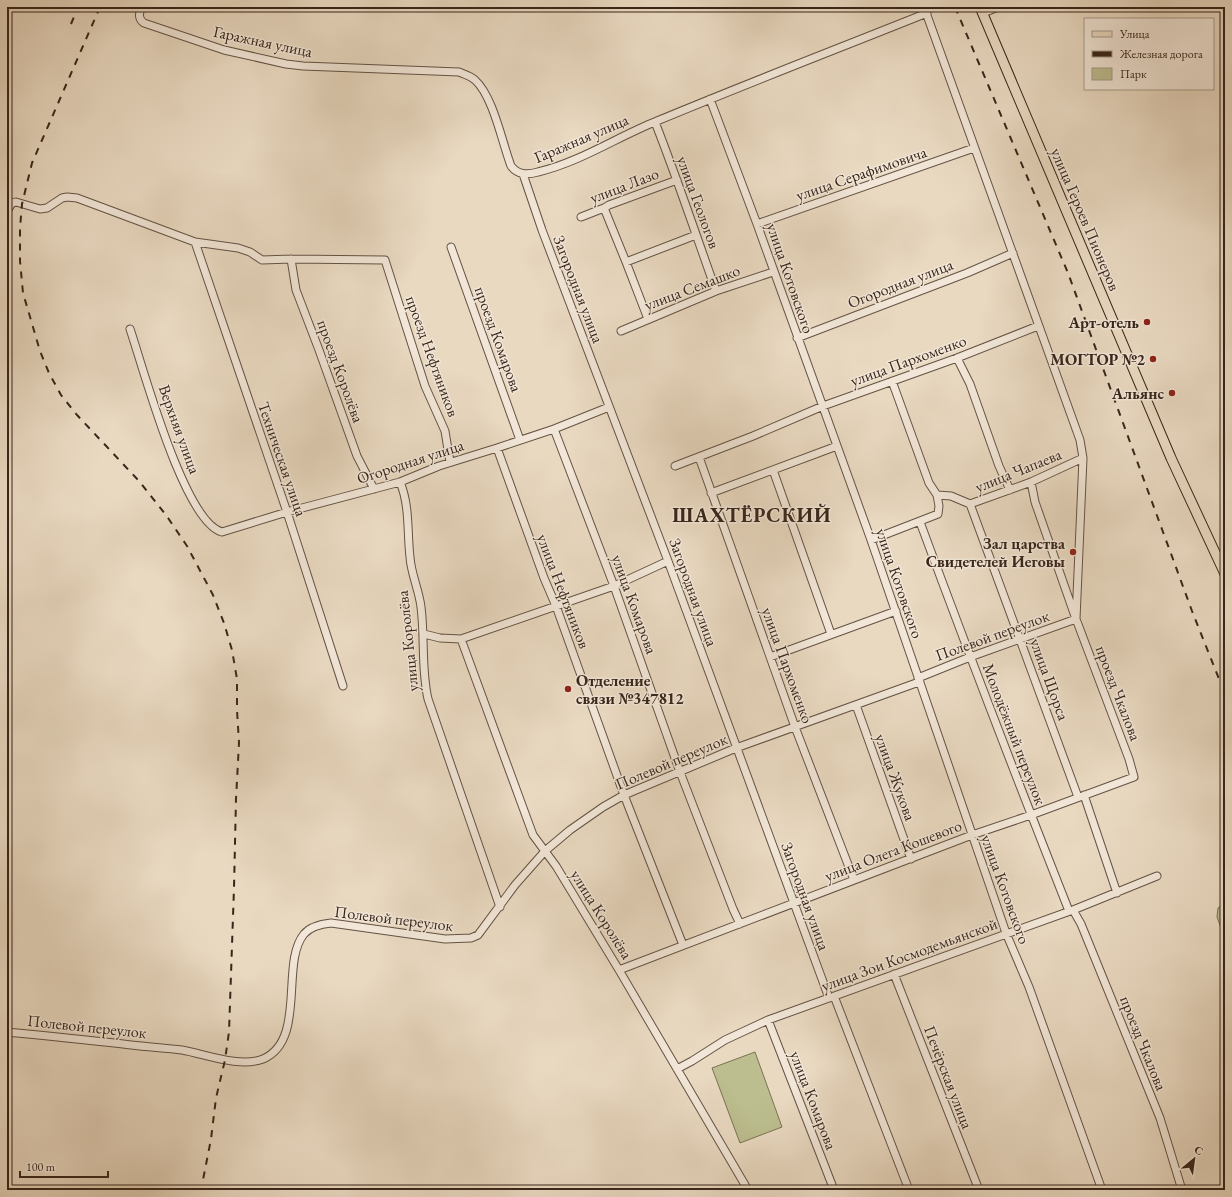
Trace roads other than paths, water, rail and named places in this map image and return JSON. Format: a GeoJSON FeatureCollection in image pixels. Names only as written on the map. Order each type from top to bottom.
{"type":"FeatureCollection","features":[{"type":"Feature","properties":{"kind":"main road","name":"улица Героев Пионеров"},"geometry":{"type":"LineString","coordinates":[[981,10],[1154,419],[1225,574]]}},
{"type":"Feature","properties":{"kind":"street","name":"Гаражная улица"},"geometry":{"type":"LineString","coordinates":[[141,7],[139,17],[144,23],[224,50],[259,58],[303,66],[459,72],[468,75],[474,79],[485,92],[511,166],[518,173],[523,174],[539,172],[582,156],[655,122],[925,10]]}},
{"type":"Feature","properties":{"kind":"street"},"geometry":{"type":"LineString","coordinates":[[981,10],[998,7]]}},
{"type":"Feature","properties":{"kind":"street"},"geometry":{"type":"LineString","coordinates":[[925,10],[1038,326],[1074,419],[1083,458]]}},
{"type":"Feature","properties":{"kind":"street","name":"улица Котовского"},"geometry":{"type":"LineString","coordinates":[[710,99],[757,224],[773,272],[871,540],[1006,933],[1029,987],[1102,1190]]}},
{"type":"Feature","properties":{"kind":"street","name":"улица Геологов"},"geometry":{"type":"LineString","coordinates":[[655,122],[678,180],[716,291]]}},
{"type":"Feature","properties":{"kind":"street","name":"улица Серафимовича"},"geometry":{"type":"LineString","coordinates":[[757,224],[974,148]]}},
{"type":"Feature","properties":{"kind":"street","name":"Загородная улица"},"geometry":{"type":"LineString","coordinates":[[523,174],[542,230],[610,407],[736,748],[831,997]]}},
{"type":"Feature","properties":{"kind":"street","name":"улица Лазо"},"geometry":{"type":"LineString","coordinates":[[581,217],[609,205],[678,180]]}},
{"type":"Feature","properties":{"kind":"street"},"geometry":{"type":"LineString","coordinates":[[7,211],[12,203],[16,202],[40,209],[47,208],[62,198],[77,198],[195,242],[238,248],[250,252],[262,260],[291,259]]}},
{"type":"Feature","properties":{"kind":"street"},"geometry":{"type":"LineString","coordinates":[[604,208],[648,319]]}},
{"type":"Feature","properties":{"kind":"street"},"geometry":{"type":"LineString","coordinates":[[626,262],[696,235]]}},
{"type":"Feature","properties":{"kind":"street","name":"Техническая улица"},"geometry":{"type":"LineString","coordinates":[[195,242],[287,512],[343,686]]}},
{"type":"Feature","properties":{"kind":"street","name":"проезд Комарова"},"geometry":{"type":"LineString","coordinates":[[451,247],[520,440]]}},
{"type":"Feature","properties":{"kind":"street","name":"Огородная улица"},"geometry":{"type":"LineString","coordinates":[[797,338],[967,273],[1013,253]]}},
{"type":"Feature","properties":{"kind":"street","name":"проезд Нефтяников"},"geometry":{"type":"LineString","coordinates":[[291,259],[385,260],[425,386],[445,431],[450,462]]}},
{"type":"Feature","properties":{"kind":"street","name":"проезд Королёва"},"geometry":{"type":"LineString","coordinates":[[291,259],[296,290],[320,350],[357,456],[374,489]]}},
{"type":"Feature","properties":{"kind":"street","name":"улица Семашко"},"geometry":{"type":"LineString","coordinates":[[621,331],[716,291],[773,272]]}},
{"type":"Feature","properties":{"kind":"street","name":"улица Пархоменко"},"geometry":{"type":"LineString","coordinates":[[675,466],[753,436],[823,406],[957,358],[1038,326]]}},
{"type":"Feature","properties":{"kind":"street","name":"Верхняя улица"},"geometry":{"type":"LineString","coordinates":[[130,329],[172,456],[190,496],[208,522],[217,530]]}},
{"type":"Feature","properties":{"kind":"street"},"geometry":{"type":"LineString","coordinates":[[957,358],[970,384],[999,466],[1010,490]]}},
{"type":"Feature","properties":{"kind":"street"},"geometry":{"type":"LineString","coordinates":[[871,540],[938,514],[939,506],[937,495],[929,483],[892,381]]}},
{"type":"Feature","properties":{"kind":"street","name":"Огородная улица"},"geometry":{"type":"LineString","coordinates":[[217,530],[222,532],[230,530],[287,512],[400,482],[450,462],[554,429],[610,407]]}},
{"type":"Feature","properties":{"kind":"street","name":"улица Комарова"},"geometry":{"type":"LineString","coordinates":[[554,429],[614,586],[680,772],[740,924]]}},
{"type":"Feature","properties":{"kind":"street"},"geometry":{"type":"LineString","coordinates":[[711,493],[837,446]]}},
{"type":"Feature","properties":{"kind":"street","name":"улица Нефтяников"},"geometry":{"type":"LineString","coordinates":[[497,448],[624,795],[682,945]]}},
{"type":"Feature","properties":{"kind":"street","name":"улица Пархоменко"},"geometry":{"type":"LineString","coordinates":[[699,457],[795,727],[854,880]]}},
{"type":"Feature","properties":{"kind":"street","name":"улица Чапаева"},"geometry":{"type":"LineString","coordinates":[[937,495],[951,496],[970,504],[1031,482],[1083,458]]}},
{"type":"Feature","properties":{"kind":"street","name":"проезд Чкалова"},"geometry":{"type":"LineString","coordinates":[[1076,619],[1083,458]]}},
{"type":"Feature","properties":{"kind":"street"},"geometry":{"type":"LineString","coordinates":[[773,470],[831,634]]}},
{"type":"Feature","properties":{"kind":"street","name":"улица Королёва"},"geometry":{"type":"LineString","coordinates":[[400,482],[407,503],[410,558],[421,606],[424,634],[424,678],[428,699],[500,907]]}},
{"type":"Feature","properties":{"kind":"street","name":"проезд Чкалова"},"geometry":{"type":"LineString","coordinates":[[1031,482],[1035,502],[1076,619],[1129,759],[1134,778]]}},
{"type":"Feature","properties":{"kind":"street","name":"улица Щорса"},"geometry":{"type":"LineString","coordinates":[[970,504],[1117,893]]}},
{"type":"Feature","properties":{"kind":"street","name":"Молодёжный переулок"},"geometry":{"type":"LineString","coordinates":[[920,522],[1031,815],[1071,910]]}},
{"type":"Feature","properties":{"kind":"street"},"geometry":{"type":"LineString","coordinates":[[424,634],[440,638],[462,639],[614,586],[668,561]]}},
{"type":"Feature","properties":{"kind":"street"},"geometry":{"type":"LineString","coordinates":[[770,656],[896,611]]}},
{"type":"Feature","properties":{"kind":"street","name":"Полевой переулок"},"geometry":{"type":"LineString","coordinates":[[7,1032],[182,1050],[225,1060],[259,1060],[272,1053],[280,1043],[284,1034],[291,1010],[293,971],[298,943],[304,934],[313,927],[331,923],[446,939],[462,940],[471,938],[478,935],[515,885],[545,851],[585,819],[624,795],[736,748],[856,705],[919,680],[970,657],[1076,619]]}},
{"type":"Feature","properties":{"kind":"street","name":"улица Королёва"},"geometry":{"type":"LineString","coordinates":[[462,639],[530,828],[556,866],[619,970],[748,1190]]}},
{"type":"Feature","properties":{"kind":"street","name":"улица Жукова"},"geometry":{"type":"LineString","coordinates":[[856,705],[911,859]]}},
{"type":"Feature","properties":{"kind":"street","name":"улица Олега Кошевого"},"geometry":{"type":"LineString","coordinates":[[619,970],[972,835],[1134,778]]}},
{"type":"Feature","properties":{"kind":"street","name":"улица Зои Космодемьянской"},"geometry":{"type":"LineString","coordinates":[[677,1069],[725,1040],[768,1020],[1117,893],[1157,876]]}},
{"type":"Feature","properties":{"kind":"street","name":"проезд Чкалова"},"geometry":{"type":"LineString","coordinates":[[1071,910],[1080,924],[1160,1118],[1182,1190]]}},
{"type":"Feature","properties":{"kind":"street","name":"Печёрская улица"},"geometry":{"type":"LineString","coordinates":[[894,974],[979,1190]]}},
{"type":"Feature","properties":{"kind":"street"},"geometry":{"type":"LineString","coordinates":[[831,997],[909,1190]]}},
{"type":"Feature","properties":{"kind":"street","name":"улица Комарова"},"geometry":{"type":"LineString","coordinates":[[768,1020],[834,1190]]}},
{"type":"Feature","properties":{"kind":"railway"},"geometry":{"type":"LineString","coordinates":[[71,24],[78,7]]}},
{"type":"Feature","properties":{"kind":"railway"},"geometry":{"type":"LineString","coordinates":[[100,7],[32,163],[22,204],[20,261],[23,293],[40,351],[49,373],[61,395],[77,415],[139,481],[166,515],[187,546],[213,595],[224,623],[232,650],[237,679],[239,743],[229,1032],[225,1060],[216,1098],[211,1139],[201,1190]]}},
{"type":"Feature","properties":{"kind":"railway"},"geometry":{"type":"LineString","coordinates":[[955,7],[1068,273],[1192,611],[1225,694]]}},
{"type":"Feature","properties":{"kind":"place","name":"Арт-отель"},"geometry":{"type":"Point","coordinates":[1147,322]}},
{"type":"Feature","properties":{"kind":"place","name":"МОГТОР №2"},"geometry":{"type":"Point","coordinates":[1153,359]}},
{"type":"Feature","properties":{"kind":"place","name":"Альянс"},"geometry":{"type":"Point","coordinates":[1172,393]}},
{"type":"Feature","properties":{"kind":"place","name":"Зал царства Свидетелей Иеговы"},"geometry":{"type":"Point","coordinates":[1073,552]}},
{"type":"Feature","properties":{"kind":"place","name":"Отделение связи №347812"},"geometry":{"type":"Point","coordinates":[568,689]}},
{"type":"Feature","properties":{"kind":"district","name":"ШАХТЁРСКИЙ"},"geometry":{"type":"Point","coordinates":[752,515]}}]}
